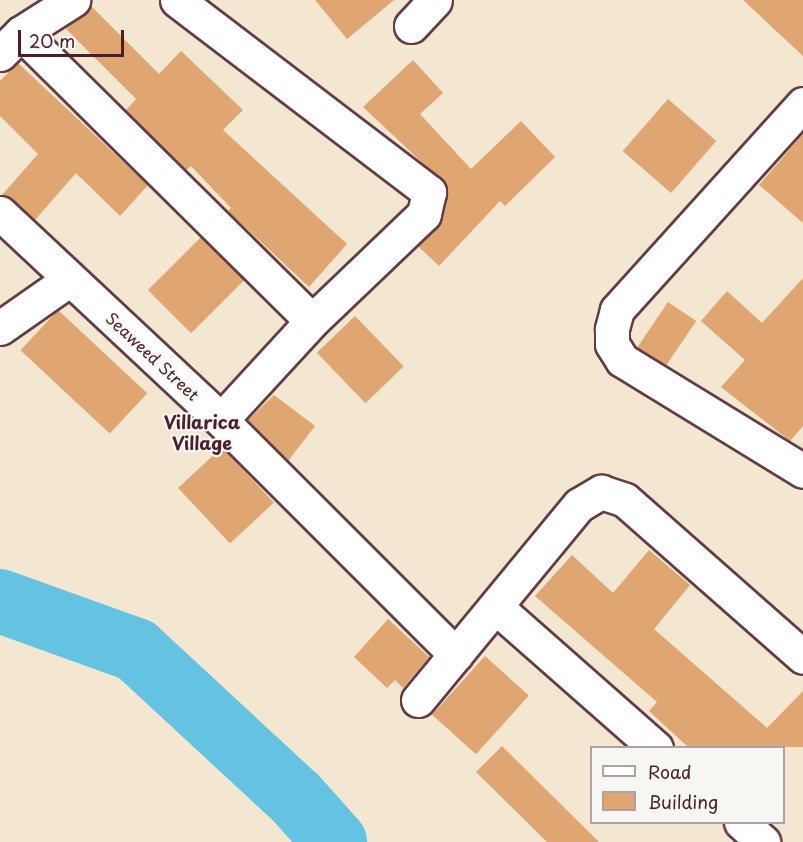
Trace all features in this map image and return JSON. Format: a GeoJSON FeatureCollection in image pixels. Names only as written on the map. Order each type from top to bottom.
{"type":"FeatureCollection","features":[{"type":"Feature","properties":{"kind":"street"},"geometry":{"type":"LineString","coordinates":[[73,0],[10,43],[312,321]]}},
{"type":"Feature","properties":{"kind":"street"},"geometry":{"type":"LineString","coordinates":[[177,0],[429,192],[424,214],[312,321],[221,420]]}},
{"type":"Feature","properties":{"kind":"street"},"geometry":{"type":"LineString","coordinates":[[411,26],[435,0]]}},
{"type":"Feature","properties":{"kind":"street"},"geometry":{"type":"LineString","coordinates":[[803,104],[617,310],[612,329],[612,344],[622,360],[803,471]]}},
{"type":"Feature","properties":{"kind":"street","name":"Seaweed Street"},"geometry":{"type":"LineString","coordinates":[[0,213],[221,420],[456,655]]}},
{"type":"Feature","properties":{"kind":"street"},"geometry":{"type":"LineString","coordinates":[[0,328],[70,279]]}},
{"type":"Feature","properties":{"kind":"street"},"geometry":{"type":"LineString","coordinates":[[418,700],[497,608],[579,506],[601,492],[625,500],[803,657]]}},
{"type":"Feature","properties":{"kind":"street"},"geometry":{"type":"LineString","coordinates":[[497,608],[655,746]]}},
{"type":"Feature","properties":{"kind":"street"},"geometry":{"type":"LineString","coordinates":[[743,824],[763,842]]}},
{"type":"Feature","properties":{"kind":"building"},"geometry":{"type":"Polygon","coordinates":[[[315,0],[394,0],[347,39],[315,0]]]}},
{"type":"Feature","properties":{"kind":"building"},"geometry":{"type":"Polygon","coordinates":[[[743,0],[803,0],[803,56],[743,0]]]}},
{"type":"Feature","properties":{"kind":"building"},"geometry":{"type":"Polygon","coordinates":[[[90,5],[159,74],[181,51],[243,110],[223,130],[347,244],[309,287],[228,211],[231,208],[191,166],[186,170],[126,110],[136,99],[66,29],[90,5]]]}},
{"type":"Feature","properties":{"kind":"building"},"geometry":{"type":"Polygon","coordinates":[[[413,60],[443,93],[420,114],[471,169],[521,121],[555,157],[505,206],[500,201],[439,266],[418,246],[442,219],[446,185],[363,107],[413,60]]]}},
{"type":"Feature","properties":{"kind":"building"},"geometry":{"type":"Polygon","coordinates":[[[18,63],[148,185],[120,216],[76,173],[35,220],[2,195],[38,154],[0,116],[0,81],[18,63]]]}},
{"type":"Feature","properties":{"kind":"building"},"geometry":{"type":"Polygon","coordinates":[[[668,99],[716,141],[671,193],[623,151],[668,99]]]}},
{"type":"Feature","properties":{"kind":"building"},"geometry":{"type":"Polygon","coordinates":[[[803,134],[803,223],[759,185],[803,134]]]}},
{"type":"Feature","properties":{"kind":"building"},"geometry":{"type":"Polygon","coordinates":[[[201,237],[244,280],[191,333],[148,290],[201,237]]]}},
{"type":"Feature","properties":{"kind":"building"},"geometry":{"type":"Polygon","coordinates":[[[803,278],[803,426],[790,441],[721,387],[745,360],[701,321],[727,291],[762,323],[803,278]]]}},
{"type":"Feature","properties":{"kind":"building"},"geometry":{"type":"Polygon","coordinates":[[[668,302],[696,321],[665,367],[637,348],[668,302]]]}},
{"type":"Feature","properties":{"kind":"building"},"geometry":{"type":"Polygon","coordinates":[[[58,310],[147,393],[110,433],[20,350],[58,310]]]}},
{"type":"Feature","properties":{"kind":"building"},"geometry":{"type":"Polygon","coordinates":[[[355,316],[404,366],[366,403],[317,353],[355,316]]]}},
{"type":"Feature","properties":{"kind":"building"},"geometry":{"type":"Polygon","coordinates":[[[274,395],[315,426],[288,461],[248,420],[274,395]]]}},
{"type":"Feature","properties":{"kind":"building"},"geometry":{"type":"Polygon","coordinates":[[[222,447],[274,503],[230,544],[178,488],[222,447]]]}},
{"type":"Feature","properties":{"kind":"building"},"geometry":{"type":"Polygon","coordinates":[[[649,550],[690,585],[654,629],[767,728],[803,691],[803,747],[687,746],[649,711],[657,702],[535,596],[572,555],[613,593],[649,550]]]}},
{"type":"Feature","properties":{"kind":"building"},"geometry":{"type":"Polygon","coordinates":[[[388,619],[429,657],[403,688],[395,680],[387,688],[354,657],[388,619]]]}},
{"type":"Feature","properties":{"kind":"building"},"geometry":{"type":"Polygon","coordinates":[[[485,656],[529,695],[476,754],[432,715],[485,656]]]}},
{"type":"Feature","properties":{"kind":"building"},"geometry":{"type":"Polygon","coordinates":[[[502,746],[599,842],[547,842],[476,772],[502,746]]]}},
{"type":"Feature","properties":{"kind":"waterway"},"geometry":{"type":"LineString","coordinates":[[0,601],[136,650],[296,798],[335,842]]}},
{"type":"Feature","properties":{"kind":"district","name":"Villarica Village"},"geometry":{"type":"Point","coordinates":[202,433]}}]}
